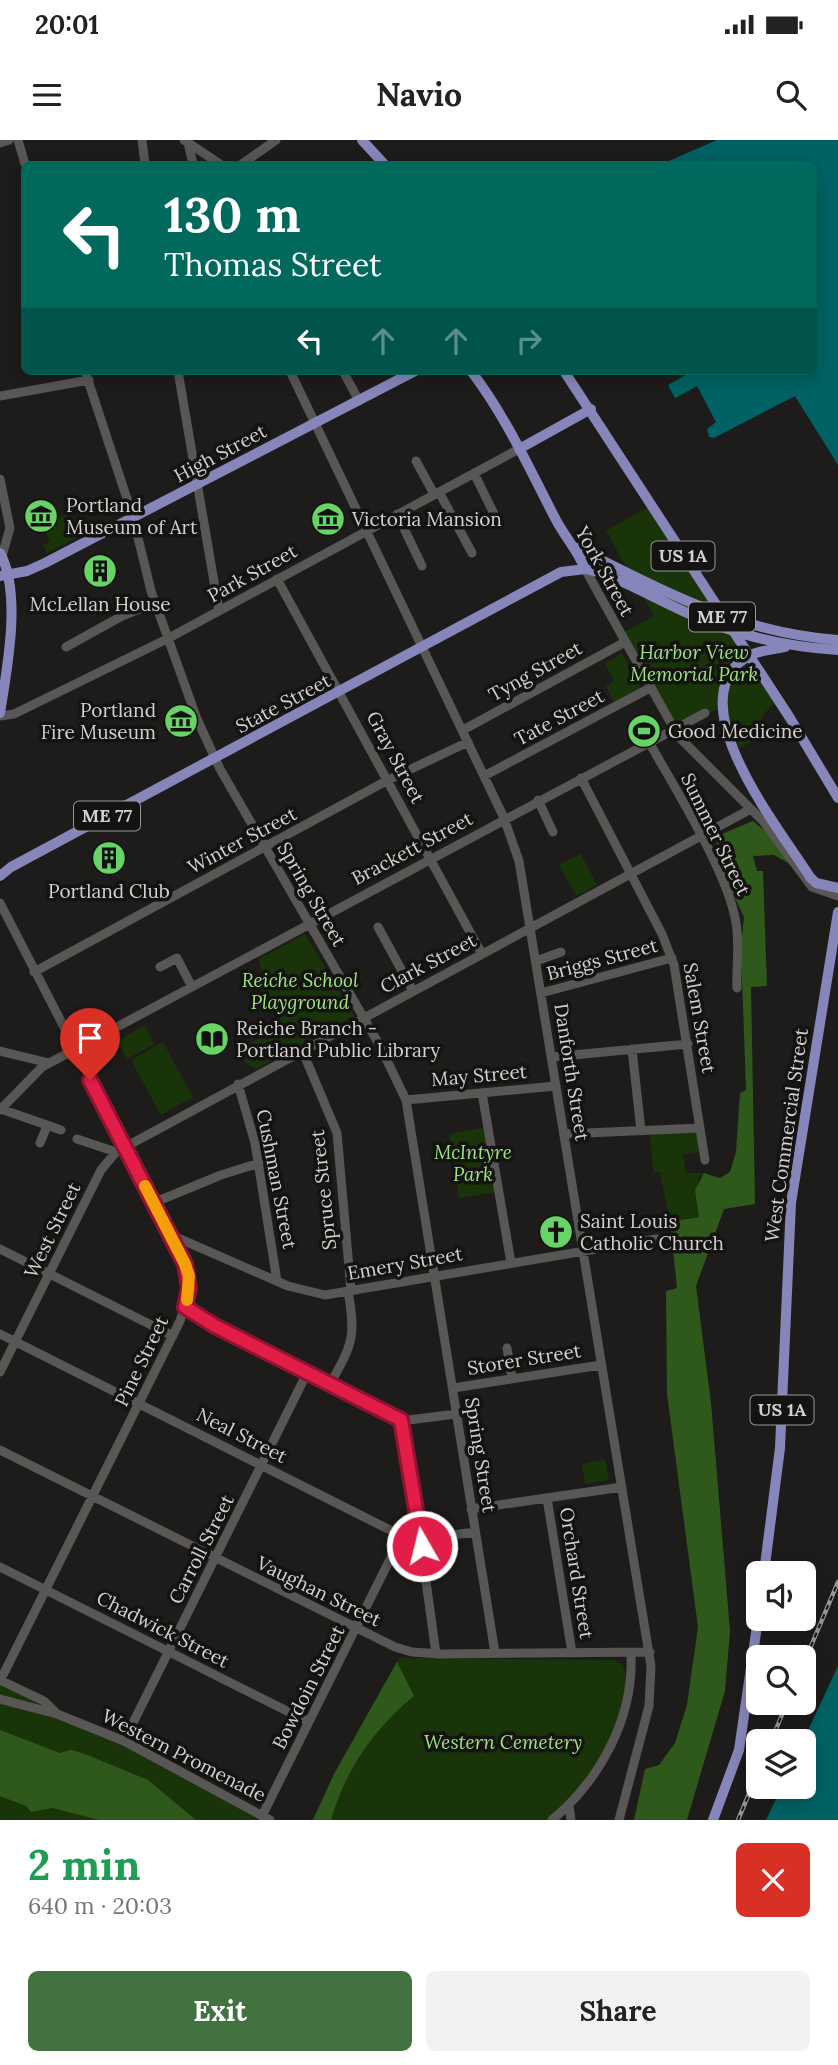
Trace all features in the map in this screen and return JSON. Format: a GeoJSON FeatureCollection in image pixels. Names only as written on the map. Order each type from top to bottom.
{"type":"FeatureCollection","features":[{"type":"Feature","properties":{"kind":"main road"},"geometry":{"type":"LineString","coordinates":[[362,140],[381,161]]}},
{"type":"Feature","properties":{"kind":"main road","name":"High Street"},"geometry":{"type":"LineString","coordinates":[[4,575],[27,571],[408,375]]}},
{"type":"Feature","properties":{"kind":"main road","name":"York Street"},"geometry":{"type":"LineString","coordinates":[[473,375],[519,449],[559,525],[577,548],[584,569]]}},
{"type":"Feature","properties":{"kind":"main road","name":"US 1A"},"geometry":{"type":"LineString","coordinates":[[567,375],[838,798]]}},
{"type":"Feature","properties":{"kind":"main road","name":"Park Street"},"geometry":{"type":"LineString","coordinates":[[519,449],[591,409]]}},
{"type":"Feature","properties":{"kind":"main road"},"geometry":{"type":"LineString","coordinates":[[555,575],[573,560],[577,548]]}},
{"type":"Feature","properties":{"kind":"main road","name":"ME 77"},"geometry":{"type":"LineString","coordinates":[[577,548],[612,571],[705,621],[749,637],[838,650]]}},
{"type":"Feature","properties":{"kind":"main road"},"geometry":{"type":"LineString","coordinates":[[0,715],[11,607],[1,554]]}},
{"type":"Feature","properties":{"kind":"main road","name":"ME 77"},"geometry":{"type":"LineString","coordinates":[[584,569],[612,571],[723,617],[766,629],[838,640]]}},
{"type":"Feature","properties":{"kind":"main road","name":"State Street"},"geometry":{"type":"LineString","coordinates":[[0,876],[11,867],[422,649],[555,575],[584,569]]}},
{"type":"Feature","properties":{"kind":"main road"},"geometry":{"type":"LineString","coordinates":[[791,645],[752,653],[737,664],[727,679],[722,702],[736,752],[757,795],[810,877],[817,883],[838,888]]}},
{"type":"Feature","properties":{"kind":"main road","name":"West Commercial Street"},"geometry":{"type":"LineString","coordinates":[[765,1561],[781,1436],[791,1203],[838,912]]}},
{"type":"Feature","properties":{"kind":"main road"},"geometry":{"type":"LineString","coordinates":[[713,1820],[739,1750],[756,1631]]}},
{"type":"Feature","properties":{"kind":"street"},"geometry":{"type":"LineString","coordinates":[[0,143],[9,140]]}},
{"type":"Feature","properties":{"kind":"street"},"geometry":{"type":"LineString","coordinates":[[18,140],[24,161]]}},
{"type":"Feature","properties":{"kind":"street"},"geometry":{"type":"LineString","coordinates":[[142,140],[145,161]]}},
{"type":"Feature","properties":{"kind":"street"},"geometry":{"type":"LineString","coordinates":[[246,161],[276,140]]}},
{"type":"Feature","properties":{"kind":"street"},"geometry":{"type":"LineString","coordinates":[[186,141],[192,161]]}},
{"type":"Feature","properties":{"kind":"street"},"geometry":{"type":"LineString","coordinates":[[186,141],[216,161]]}},
{"type":"Feature","properties":{"kind":"street"},"geometry":{"type":"LineString","coordinates":[[178,375],[219,611]]}},
{"type":"Feature","properties":{"kind":"street","name":"Danforth Street"},"geometry":{"type":"LineString","coordinates":[[292,375],[463,730],[504,818],[519,861],[650,1652],[651,1696],[619,1820]]}},
{"type":"Feature","properties":{"kind":"street"},"geometry":{"type":"LineString","coordinates":[[346,375],[359,401]]}},
{"type":"Feature","properties":{"kind":"street"},"geometry":{"type":"LineString","coordinates":[[0,396],[87,376]]}},
{"type":"Feature","properties":{"kind":"street","name":"Spring Street"},"geometry":{"type":"LineString","coordinates":[[87,376],[133,517],[167,639],[215,759],[394,1070],[406,1100],[495,1653]]}},
{"type":"Feature","properties":{"kind":"street","name":"Park Street"},"geometry":{"type":"LineString","coordinates":[[0,715],[14,713],[167,639],[519,449]]}},
{"type":"Feature","properties":{"kind":"street"},"geometry":{"type":"LineString","coordinates":[[416,461],[472,552]]}},
{"type":"Feature","properties":{"kind":"street"},"geometry":{"type":"LineString","coordinates":[[474,473],[495,516]]}},
{"type":"Feature","properties":{"kind":"street"},"geometry":{"type":"LineString","coordinates":[[0,479],[10,528],[1,554]]}},
{"type":"Feature","properties":{"kind":"street"},"geometry":{"type":"LineString","coordinates":[[397,514],[422,566]]}},
{"type":"Feature","properties":{"kind":"street","name":"York Street"},"geometry":{"type":"LineString","coordinates":[[584,569],[672,729],[749,810],[763,821],[812,887],[838,896]]}},
{"type":"Feature","properties":{"kind":"street","name":"Gray Street"},"geometry":{"type":"LineString","coordinates":[[277,579],[482,954]]}},
{"type":"Feature","properties":{"kind":"street"},"geometry":{"type":"LineString","coordinates":[[66,647],[122,616],[155,603]]}},
{"type":"Feature","properties":{"kind":"street","name":"Tyng Street"},"geometry":{"type":"LineString","coordinates":[[463,730],[625,642]]}},
{"type":"Feature","properties":{"kind":"street","name":"Tate Street"},"geometry":{"type":"LineString","coordinates":[[484,776],[650,688]]}},
{"type":"Feature","properties":{"kind":"street","name":"Brackett Street"},"geometry":{"type":"LineString","coordinates":[[0,1109],[49,1063],[705,713]]}},
{"type":"Feature","properties":{"kind":"street","name":"Winter Street"},"geometry":{"type":"LineString","coordinates":[[34,972],[388,780],[468,742]]}},
{"type":"Feature","properties":{"kind":"street","name":"Summer Street"},"geometry":{"type":"LineString","coordinates":[[649,742],[700,836],[733,907],[737,926],[737,988]]}},
{"type":"Feature","properties":{"kind":"street","name":"Salem Street"},"geometry":{"type":"LineString","coordinates":[[581,778],[672,958],[705,1160]]}},
{"type":"Feature","properties":{"kind":"street"},"geometry":{"type":"LineString","coordinates":[[538,800],[553,832]]}},
{"type":"Feature","properties":{"kind":"street","name":"Clark Street"},"geometry":{"type":"LineString","coordinates":[[120,1149],[749,810]]}},
{"type":"Feature","properties":{"kind":"street","name":"Pine Street"},"geometry":{"type":"LineString","coordinates":[[0,903],[75,1049],[120,1149],[153,1203],[189,1276],[185,1307],[173,1336],[0,1681]]}},
{"type":"Feature","properties":{"kind":"street"},"geometry":{"type":"LineString","coordinates":[[378,927],[413,991]]}},
{"type":"Feature","properties":{"kind":"street"},"geometry":{"type":"LineString","coordinates":[[536,961],[561,952]]}},
{"type":"Feature","properties":{"kind":"street"},"geometry":{"type":"LineString","coordinates":[[160,967],[177,958],[192,987]]}},
{"type":"Feature","properties":{"kind":"street","name":"Briggs Street"},"geometry":{"type":"LineString","coordinates":[[541,993],[672,958]]}},
{"type":"Feature","properties":{"kind":"street"},"geometry":{"type":"LineString","coordinates":[[552,1057],[688,1044]]}},
{"type":"Feature","properties":{"kind":"street"},"geometry":{"type":"LineString","coordinates":[[632,1049],[641,1131]]}},
{"type":"Feature","properties":{"kind":"street","name":"Spruce Street"},"geometry":{"type":"LineString","coordinates":[[302,1050],[337,1133],[352,1322],[351,1346],[330,1384]]}},
{"type":"Feature","properties":{"kind":"street"},"geometry":{"type":"LineString","coordinates":[[0,1051],[49,1063]]}},
{"type":"Feature","properties":{"kind":"street","name":"Cushman Street"},"geometry":{"type":"LineString","coordinates":[[238,1084],[259,1163],[277,1281]]}},
{"type":"Feature","properties":{"kind":"street","name":"May Street"},"geometry":{"type":"LineString","coordinates":[[406,1100],[556,1086]]}},
{"type":"Feature","properties":{"kind":"street"},"geometry":{"type":"LineString","coordinates":[[482,1093],[511,1263]]}},
{"type":"Feature","properties":{"kind":"street"},"geometry":{"type":"LineString","coordinates":[[0,1109],[61,1130]]}},
{"type":"Feature","properties":{"kind":"street"},"geometry":{"type":"LineString","coordinates":[[40,1143],[47,1126]]}},
{"type":"Feature","properties":{"kind":"street"},"geometry":{"type":"LineString","coordinates":[[564,1134],[700,1128]]}},
{"type":"Feature","properties":{"kind":"street"},"geometry":{"type":"LineString","coordinates":[[77,1139],[120,1149]]}},
{"type":"Feature","properties":{"kind":"street","name":"West Street"},"geometry":{"type":"LineString","coordinates":[[0,1372],[102,1170],[120,1149]]}},
{"type":"Feature","properties":{"kind":"street"},"geometry":{"type":"LineString","coordinates":[[153,1203],[221,1175],[259,1163]]}},
{"type":"Feature","properties":{"kind":"street","name":"Emery Street"},"geometry":{"type":"LineString","coordinates":[[170,1235],[277,1281],[317,1295],[656,1239]]}},
{"type":"Feature","properties":{"kind":"street"},"geometry":{"type":"LineString","coordinates":[[0,1249],[173,1336]]}},
{"type":"Feature","properties":{"kind":"street"},"geometry":{"type":"LineString","coordinates":[[185,1307],[401,1420],[456,1414]]}},
{"type":"Feature","properties":{"kind":"street","name":"Neal Street"},"geometry":{"type":"LineString","coordinates":[[0,1334],[404,1536],[422,1539],[475,1532]]}},
{"type":"Feature","properties":{"kind":"street"},"geometry":{"type":"LineString","coordinates":[[507,1348],[512,1378]]}},
{"type":"Feature","properties":{"kind":"street","name":"Storer Street"},"geometry":{"type":"LineString","coordinates":[[453,1388],[601,1365]]}},
{"type":"Feature","properties":{"kind":"street","name":"Carroll Street"},"geometry":{"type":"LineString","coordinates":[[124,1741],[307,1373]]}},
{"type":"Feature","properties":{"kind":"street"},"geometry":{"type":"LineString","coordinates":[[401,1420],[422,1539],[436,1654]]}},
{"type":"Feature","properties":{"kind":"street","name":"Vaughan Street"},"geometry":{"type":"LineString","coordinates":[[0,1450],[357,1629],[412,1653],[650,1652]]}},
{"type":"Feature","properties":{"kind":"street"},"geometry":{"type":"LineString","coordinates":[[471,1509],[622,1488]]}},
{"type":"Feature","properties":{"kind":"street","name":"Bowdoin Street"},"geometry":{"type":"LineString","coordinates":[[266,1818],[309,1723],[404,1536],[413,1513],[413,1492]]}},
{"type":"Feature","properties":{"kind":"street","name":"Orchard Street"},"geometry":{"type":"LineString","coordinates":[[547,1498],[572,1653]]}},
{"type":"Feature","properties":{"kind":"street","name":"Chadwick Street"},"geometry":{"type":"LineString","coordinates":[[0,1567],[309,1723]]}},
{"type":"Feature","properties":{"kind":"street"},"geometry":{"type":"LineString","coordinates":[[552,1820],[569,1806],[614,1744],[632,1675],[631,1654]]}},
{"type":"Feature","properties":{"kind":"street"},"geometry":{"type":"LineString","coordinates":[[0,1681],[44,1701],[57,1714]]}},
{"type":"Feature","properties":{"kind":"street","name":"Western Promenade"},"geometry":{"type":"LineString","coordinates":[[0,1699],[57,1714],[124,1741],[266,1818]]}},
{"type":"Feature","properties":{"kind":"street"},"geometry":{"type":"LineString","coordinates":[[569,1806],[571,1820]]}},
{"type":"Feature","properties":{"kind":"green space","name":"Harbor View Memorial Park"},"geometry":{"type":"Polygon","coordinates":[[[651,505],[778,701],[763,716],[759,725],[759,737],[739,749],[725,706],[672,729],[620,634],[654,616],[606,531],[651,505]]]}},
{"type":"Feature","properties":{"kind":"green space"},"geometry":{"type":"Polygon","coordinates":[[[71,512],[78,525],[96,520],[98,526],[47,553],[43,545],[50,541],[46,533],[52,529],[49,523],[71,512]]]}},
{"type":"Feature","properties":{"kind":"green space"},"geometry":{"type":"Polygon","coordinates":[[[622,653],[641,688],[615,704],[606,686],[614,681],[605,663],[622,653]]]}},
{"type":"Feature","properties":{"kind":"green space"},"geometry":{"type":"Polygon","coordinates":[[[753,821],[766,832],[790,864],[774,855],[753,856],[757,871],[763,871],[767,986],[751,987],[755,1204],[724,1209],[696,1286],[711,1403],[730,1631],[725,1691],[687,1820],[634,1820],[645,1769],[659,1765],[675,1743],[687,1705],[698,1627],[667,1394],[666,1291],[677,1288],[670,1222],[699,1217],[695,1190],[704,1173],[720,1178],[730,1172],[736,1152],[740,1093],[746,1090],[741,949],[744,917],[715,856],[721,852],[716,842],[712,844],[710,839],[753,821]]]}},
{"type":"Feature","properties":{"kind":"green space"},"geometry":{"type":"Polygon","coordinates":[[[581,854],[597,885],[576,896],[559,865],[581,854]]]}},
{"type":"Feature","properties":{"kind":"green space","name":"Reiche School Playground"},"geometry":{"type":"Polygon","coordinates":[[[305,934],[354,1016],[256,1069],[238,1057],[236,1050],[263,1036],[266,1040],[269,1039],[267,1034],[282,1024],[258,984],[264,981],[259,959],[305,934]]]}},
{"type":"Feature","properties":{"kind":"green space"},"geometry":{"type":"Polygon","coordinates":[[[145,1025],[154,1044],[127,1059],[117,1041],[145,1025]]]}},
{"type":"Feature","properties":{"kind":"green space"},"geometry":{"type":"Polygon","coordinates":[[[163,1042],[193,1097],[161,1115],[131,1060],[163,1042]]]}},
{"type":"Feature","properties":{"kind":"green space","name":"McIntyre Park"},"geometry":{"type":"Polygon","coordinates":[[[487,1127],[498,1192],[459,1198],[449,1134],[487,1127]]]}},
{"type":"Feature","properties":{"kind":"green space"},"geometry":{"type":"Polygon","coordinates":[[[698,1131],[699,1152],[683,1155],[686,1173],[704,1173],[698,1179],[699,1217],[670,1222],[660,1172],[654,1172],[653,1169],[650,1135],[698,1131]]]}},
{"type":"Feature","properties":{"kind":"green space"},"geometry":{"type":"Polygon","coordinates":[[[605,1459],[609,1480],[585,1484],[582,1464],[605,1459]]]}},
{"type":"Feature","properties":{"kind":"green space","name":"Western Cemetery"},"geometry":{"type":"Polygon","coordinates":[[[399,1658],[615,1660],[623,1666],[626,1684],[623,1705],[616,1727],[590,1772],[547,1820],[313,1820],[334,1774],[399,1658]]]}},
{"type":"Feature","properties":{"kind":"green space"},"geometry":{"type":"Polygon","coordinates":[[[397,1662],[414,1696],[386,1722],[363,1752],[344,1784],[331,1820],[313,1820],[334,1774],[397,1662]]]}},
{"type":"Feature","properties":{"kind":"green space"},"geometry":{"type":"Polygon","coordinates":[[[0,1680],[270,1820],[0,1820],[0,1680]]]}},
{"type":"Feature","properties":{"kind":"green space"},"geometry":{"type":"Polygon","coordinates":[[[0,1730],[60,1753],[71,1750],[85,1754],[148,1780],[196,1820],[99,1820],[53,1808],[31,1812],[26,1806],[0,1796],[0,1730]]]}},
{"type":"Feature","properties":{"kind":"water"},"geometry":{"type":"Polygon","coordinates":[[[717,140],[838,140],[838,465],[795,396],[714,438],[709,437],[707,429],[716,422],[697,386],[675,398],[668,385],[686,375],[817,375],[817,161],[669,161],[717,140]]]}},
{"type":"Feature","properties":{"kind":"water"},"geometry":{"type":"Polygon","coordinates":[[[838,1666],[838,1820],[766,1820],[776,1799],[816,1799],[816,1729],[809,1729],[838,1666]]]}},
{"type":"Feature","properties":{"kind":"railway"},"geometry":{"type":"LineString","coordinates":[[811,1645],[838,1582]]}},
{"type":"Feature","properties":{"kind":"railway"},"geometry":{"type":"LineString","coordinates":[[776,1729],[782,1715]]}},
{"type":"Feature","properties":{"kind":"railway"},"geometry":{"type":"LineString","coordinates":[[738,1820],[747,1799]]}},
{"type":"Feature","properties":{"kind":"slow traffic"},"geometry":{"type":"LineString","coordinates":[[145,1186],[185,1264],[189,1276],[187,1300]]}},
{"type":"Feature","properties":{"kind":"place","name":"Portland Museum of Art"},"geometry":{"type":"Point","coordinates":[41,516]}},
{"type":"Feature","properties":{"kind":"place","name":"Victoria Mansion"},"geometry":{"type":"Point","coordinates":[328,519]}},
{"type":"Feature","properties":{"kind":"place","name":"McLellan House"},"geometry":{"type":"Point","coordinates":[100,571]}},
{"type":"Feature","properties":{"kind":"place","name":"Portland Fire Museum"},"geometry":{"type":"Point","coordinates":[181,721]}},
{"type":"Feature","properties":{"kind":"place","name":"Good Medicine"},"geometry":{"type":"Point","coordinates":[644,731]}},
{"type":"Feature","properties":{"kind":"place","name":"Portland Club"},"geometry":{"type":"Point","coordinates":[109,858]}},
{"type":"Feature","properties":{"kind":"place","name":"Reiche Branch - Portland Public Library"},"geometry":{"type":"Point","coordinates":[212,1039]}},
{"type":"Feature","properties":{"kind":"place","name":"Saint Louis Catholic Church"},"geometry":{"type":"Point","coordinates":[556,1232]}},
{"type":"Feature","properties":{"kind":"route"},"geometry":{"type":"LineString","coordinates":[[90,1080],[180,1252],[189,1276],[185,1307],[215,1326],[401,1420],[422,1546]]}}]}
